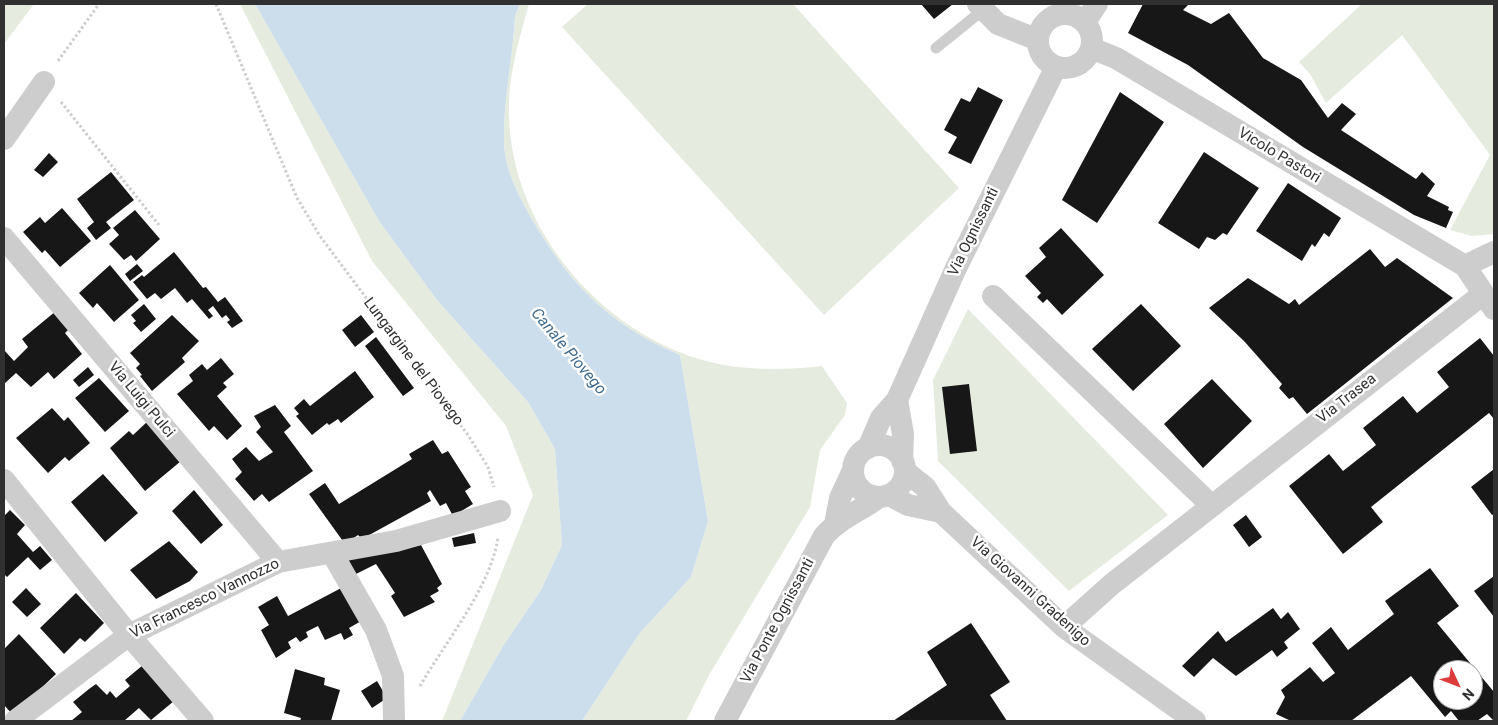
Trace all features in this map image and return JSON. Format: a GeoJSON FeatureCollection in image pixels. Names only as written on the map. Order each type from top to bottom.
{"type":"FeatureCollection","features":[{"type":"Feature","properties":{"kind":"street"},"geometry":{"type":"LineString","coordinates":[[1085,22],[1097,4]]}},
{"type":"Feature","properties":{"kind":"street"},"geometry":{"type":"LineString","coordinates":[[980,7],[998,24],[1038,40]]}},
{"type":"Feature","properties":{"kind":"street"},"geometry":{"type":"LineString","coordinates":[[1072,14],[1085,22],[1092,34],[1091,48],[1088,56],[1074,67],[1056,67],[1042,56],[1038,40],[1043,24],[1056,15],[1072,14]]}},
{"type":"Feature","properties":{"kind":"street","name":"Vicolo Pastori"},"geometry":{"type":"LineString","coordinates":[[1091,48],[1116,58],[1465,266],[1489,301]]}},
{"type":"Feature","properties":{"kind":"street","name":"Via Ognissanti"},"geometry":{"type":"LineString","coordinates":[[868,448],[882,418],[897,400],[956,268],[1056,67]]}},
{"type":"Feature","properties":{"kind":"street"},"geometry":{"type":"LineString","coordinates":[[4,139],[44,82]]}},
{"type":"Feature","properties":{"kind":"street","name":"Via Luigi Pulci"},"geometry":{"type":"LineString","coordinates":[[4,238],[278,562]]}},
{"type":"Feature","properties":{"kind":"street"},"geometry":{"type":"LineString","coordinates":[[1465,266],[1494,252]]}},
{"type":"Feature","properties":{"kind":"street"},"geometry":{"type":"LineString","coordinates":[[993,296],[1211,505]]}},
{"type":"Feature","properties":{"kind":"street","name":"Via Trasea"},"geometry":{"type":"LineString","coordinates":[[1064,627],[1112,584],[1211,505],[1489,301]]}},
{"type":"Feature","properties":{"kind":"street"},"geometry":{"type":"LineString","coordinates":[[884,496],[900,486],[904,466],[902,424],[897,400]]}},
{"type":"Feature","properties":{"kind":"street"},"geometry":{"type":"LineString","coordinates":[[904,466],[897,453],[888,448],[878,446],[868,448],[860,453],[852,472],[858,488],[869,496],[884,496],[908,505],[941,512]]}},
{"type":"Feature","properties":{"kind":"street","name":"Via Giovanni Gradenigo"},"geometry":{"type":"LineString","coordinates":[[904,466],[926,487],[941,512],[1064,627],[1195,721]]}},
{"type":"Feature","properties":{"kind":"street","name":"Via Ponte Ognissanti"},"geometry":{"type":"LineString","coordinates":[[835,524],[840,498],[852,472]]}},
{"type":"Feature","properties":{"kind":"street"},"geometry":{"type":"LineString","coordinates":[[4,480],[129,635],[203,721]]}},
{"type":"Feature","properties":{"kind":"street","name":"Via Ponte Ognissanti"},"geometry":{"type":"LineString","coordinates":[[725,721],[824,536],[835,524],[861,511],[884,496]]}},
{"type":"Feature","properties":{"kind":"street","name":"Via Francesco Vannozzo"},"geometry":{"type":"LineString","coordinates":[[16,721],[129,635],[278,562],[396,541],[500,511]]}},
{"type":"Feature","properties":{"kind":"street"},"geometry":{"type":"LineString","coordinates":[[332,553],[376,630],[393,676],[394,721]]}},
{"type":"Feature","properties":{"kind":"lane"},"geometry":{"type":"LineString","coordinates":[[936,48],[980,7]]}},
{"type":"Feature","properties":{"kind":"path"},"geometry":{"type":"LineString","coordinates":[[99,4],[44,82],[159,225]]}},
{"type":"Feature","properties":{"kind":"path","name":"Lungargine del Piovego"},"geometry":{"type":"LineString","coordinates":[[216,4],[296,198],[320,236],[468,435],[488,467],[500,511],[495,557],[477,594],[416,692]]}},
{"type":"Feature","properties":{"kind":"shaded area"},"geometry":{"type":"Polygon","coordinates":[[[4,4],[34,4],[4,44],[4,4]]]}},
{"type":"Feature","properties":{"kind":"shaded area"},"geometry":{"type":"Polygon","coordinates":[[[240,4],[255,4],[379,221],[437,300],[528,402],[555,449],[562,545],[541,590],[503,646],[460,721],[442,721],[533,495],[506,426],[372,261],[240,4]]]}},
{"type":"Feature","properties":{"kind":"shaded area"},"geometry":{"type":"Polygon","coordinates":[[[520,4],[529,4],[511,78],[509,103],[512,147],[523,189],[541,229],[566,266],[596,299],[631,326],[669,348],[710,362],[738,367],[780,369],[822,366],[847,403],[845,415],[820,450],[810,507],[709,675],[686,721],[582,721],[639,634],[691,577],[708,521],[680,355],[631,330],[592,299],[575,281],[545,240],[525,208],[512,180],[506,161],[504,126],[515,16],[520,4]]]}},
{"type":"Feature","properties":{"kind":"shaded area"},"geometry":{"type":"Polygon","coordinates":[[[588,4],[793,4],[959,188],[824,315],[562,27],[588,4]]]}},
{"type":"Feature","properties":{"kind":"shaded area"},"geometry":{"type":"Polygon","coordinates":[[[1362,4],[1494,4],[1494,234],[1472,236],[1450,230],[1490,155],[1402,35],[1326,103],[1310,74],[1299,62],[1362,4]]]}},
{"type":"Feature","properties":{"kind":"shaded area"},"geometry":{"type":"Polygon","coordinates":[[[968,309],[1168,515],[1069,591],[938,461],[933,380],[968,309]]]}},
{"type":"Feature","properties":{"kind":"water","name":"Canale Piovego"},"geometry":{"type":"Polygon","coordinates":[[[255,4],[520,4],[515,16],[504,126],[506,161],[512,180],[525,208],[545,240],[575,281],[592,299],[631,330],[680,355],[708,521],[691,577],[639,634],[582,721],[460,721],[503,646],[541,590],[562,545],[555,449],[528,402],[437,300],[379,221],[255,4]]]}},
{"type":"Feature","properties":{"kind":"building"},"geometry":{"type":"Polygon","coordinates":[[[921,4],[953,4],[934,19],[921,4]]]}},
{"type":"Feature","properties":{"kind":"building"},"geometry":{"type":"Polygon","coordinates":[[[1143,4],[1189,4],[1183,10],[1211,24],[1229,13],[1263,58],[1301,80],[1328,118],[1342,103],[1356,114],[1341,130],[1416,179],[1422,172],[1435,184],[1427,196],[1449,207],[1448,210],[1453,212],[1446,228],[1414,215],[1303,147],[1188,65],[1128,33],[1143,4]]]}},
{"type":"Feature","properties":{"kind":"building"},"geometry":{"type":"Polygon","coordinates":[[[978,87],[1003,100],[971,164],[948,153],[957,137],[944,130],[961,98],[970,102],[978,87]]]}},
{"type":"Feature","properties":{"kind":"building"},"geometry":{"type":"Polygon","coordinates":[[[1120,92],[1164,122],[1097,223],[1062,200],[1120,92]]]}},
{"type":"Feature","properties":{"kind":"building"},"geometry":{"type":"Polygon","coordinates":[[[1204,152],[1259,188],[1227,235],[1223,233],[1215,240],[1207,237],[1199,249],[1158,223],[1204,152]]]}},
{"type":"Feature","properties":{"kind":"building"},"geometry":{"type":"Polygon","coordinates":[[[49,153],[58,162],[43,177],[34,170],[49,153]]]}},
{"type":"Feature","properties":{"kind":"building"},"geometry":{"type":"Polygon","coordinates":[[[111,172],[134,200],[106,222],[111,228],[96,240],[87,228],[94,222],[77,199],[111,172]]]}},
{"type":"Feature","properties":{"kind":"building"},"geometry":{"type":"Polygon","coordinates":[[[1288,183],[1341,218],[1329,237],[1324,233],[1315,247],[1312,244],[1302,261],[1256,231],[1288,183]]]}},
{"type":"Feature","properties":{"kind":"building"},"geometry":{"type":"Polygon","coordinates":[[[62,208],[91,241],[60,267],[45,250],[42,253],[23,232],[40,217],[45,223],[62,208]]]}},
{"type":"Feature","properties":{"kind":"building"},"geometry":{"type":"Polygon","coordinates":[[[135,210],[160,239],[136,261],[131,255],[124,260],[109,244],[119,235],[113,228],[135,210]]]}},
{"type":"Feature","properties":{"kind":"building"},"geometry":{"type":"Polygon","coordinates":[[[1061,228],[1104,275],[1062,315],[1047,299],[1043,303],[1037,297],[1041,293],[1025,276],[1046,257],[1039,248],[1061,228]]]}},
{"type":"Feature","properties":{"kind":"building"},"geometry":{"type":"Polygon","coordinates":[[[1370,249],[1385,267],[1397,258],[1453,298],[1307,414],[1293,397],[1289,399],[1279,388],[1282,384],[1244,341],[1209,308],[1248,278],[1289,304],[1295,299],[1299,305],[1370,249]]]}},
{"type":"Feature","properties":{"kind":"building"},"geometry":{"type":"Polygon","coordinates":[[[174,252],[203,288],[206,287],[218,302],[225,297],[243,321],[232,328],[227,322],[230,320],[226,315],[222,318],[213,306],[208,310],[213,316],[209,319],[192,299],[187,303],[175,288],[161,299],[155,293],[147,299],[133,282],[142,275],[144,277],[174,252]]]}},
{"type":"Feature","properties":{"kind":"building"},"geometry":{"type":"Polygon","coordinates":[[[137,264],[143,271],[130,281],[125,274],[137,264]]]}},
{"type":"Feature","properties":{"kind":"building"},"geometry":{"type":"Polygon","coordinates":[[[110,265],[139,300],[114,322],[97,303],[93,308],[79,293],[110,265]]]}},
{"type":"Feature","properties":{"kind":"building"},"geometry":{"type":"Polygon","coordinates":[[[144,304],[156,319],[141,332],[133,323],[136,321],[131,315],[144,304]]]}},
{"type":"Feature","properties":{"kind":"building"},"geometry":{"type":"Polygon","coordinates":[[[1141,304],[1181,346],[1133,391],[1092,349],[1141,304]]]}},
{"type":"Feature","properties":{"kind":"building"},"geometry":{"type":"Polygon","coordinates":[[[56,311],[70,328],[65,333],[82,354],[54,379],[48,372],[31,387],[16,373],[4,384],[4,350],[14,361],[28,347],[22,339],[56,311]]]}},
{"type":"Feature","properties":{"kind":"building"},"geometry":{"type":"Polygon","coordinates":[[[172,315],[199,341],[182,358],[185,362],[152,391],[136,368],[140,364],[130,353],[172,315]]]}},
{"type":"Feature","properties":{"kind":"building"},"geometry":{"type":"Polygon","coordinates":[[[361,315],[374,332],[355,347],[342,330],[361,315]]]}},
{"type":"Feature","properties":{"kind":"building"},"geometry":{"type":"Polygon","coordinates":[[[376,337],[414,388],[403,396],[365,346],[376,337]]]}},
{"type":"Feature","properties":{"kind":"building"},"geometry":{"type":"Polygon","coordinates":[[[1480,338],[1494,356],[1494,419],[1489,413],[1371,507],[1383,522],[1343,554],[1289,486],[1329,454],[1343,471],[1376,445],[1363,428],[1403,396],[1417,413],[1449,387],[1437,372],[1480,338]]]}},
{"type":"Feature","properties":{"kind":"building"},"geometry":{"type":"Polygon","coordinates":[[[221,358],[234,374],[223,383],[227,387],[217,396],[242,426],[227,440],[214,426],[209,431],[177,394],[193,381],[189,375],[202,364],[207,370],[221,358]]]}},
{"type":"Feature","properties":{"kind":"building"},"geometry":{"type":"Polygon","coordinates":[[[88,367],[94,375],[79,387],[73,380],[88,367]]]}},
{"type":"Feature","properties":{"kind":"building"},"geometry":{"type":"Polygon","coordinates":[[[355,371],[374,397],[341,423],[338,419],[329,425],[327,423],[312,435],[296,416],[299,414],[294,408],[304,399],[310,406],[355,371]]]}},
{"type":"Feature","properties":{"kind":"building"},"geometry":{"type":"Polygon","coordinates":[[[99,378],[129,411],[105,432],[75,398],[99,378]]]}},
{"type":"Feature","properties":{"kind":"building"},"geometry":{"type":"Polygon","coordinates":[[[1212,379],[1252,421],[1203,468],[1164,424],[1212,379]]]}},
{"type":"Feature","properties":{"kind":"building"},"geometry":{"type":"Polygon","coordinates":[[[969,384],[977,451],[950,454],[942,387],[969,384]]]}},
{"type":"Feature","properties":{"kind":"building"},"geometry":{"type":"Polygon","coordinates":[[[275,405],[291,426],[284,432],[313,471],[269,502],[262,494],[254,501],[235,479],[242,472],[232,459],[246,447],[259,461],[273,452],[256,432],[261,427],[254,416],[275,405]]]}},
{"type":"Feature","properties":{"kind":"building"},"geometry":{"type":"Polygon","coordinates":[[[52,408],[64,421],[68,417],[90,443],[69,461],[65,457],[48,473],[16,438],[52,408]]]}},
{"type":"Feature","properties":{"kind":"building"},"geometry":{"type":"Polygon","coordinates":[[[148,421],[181,461],[145,491],[110,448],[129,431],[133,435],[148,421]]]}},
{"type":"Feature","properties":{"kind":"building"},"geometry":{"type":"Polygon","coordinates":[[[433,440],[442,454],[448,451],[471,487],[465,491],[473,504],[453,516],[446,503],[440,506],[430,490],[427,493],[431,501],[362,539],[358,535],[345,544],[309,494],[325,483],[339,504],[412,459],[409,454],[433,440]]]}},
{"type":"Feature","properties":{"kind":"building"},"geometry":{"type":"Polygon","coordinates":[[[1494,469],[1494,514],[1492,515],[1471,487],[1494,469]]]}},
{"type":"Feature","properties":{"kind":"building"},"geometry":{"type":"Polygon","coordinates":[[[103,474],[138,513],[105,542],[71,502],[103,474]]]}},
{"type":"Feature","properties":{"kind":"building"},"geometry":{"type":"Polygon","coordinates":[[[194,490],[223,525],[201,544],[172,511],[194,490]]]}},
{"type":"Feature","properties":{"kind":"building"},"geometry":{"type":"Polygon","coordinates":[[[10,510],[25,525],[17,534],[33,552],[40,546],[52,560],[40,570],[28,557],[7,577],[4,574],[4,513],[5,515],[10,510]]]}},
{"type":"Feature","properties":{"kind":"building"},"geometry":{"type":"Polygon","coordinates":[[[1246,515],[1262,537],[1249,547],[1233,525],[1246,515]]]}},
{"type":"Feature","properties":{"kind":"building"},"geometry":{"type":"Polygon","coordinates":[[[474,533],[476,543],[454,547],[452,538],[474,533]]]}},
{"type":"Feature","properties":{"kind":"building"},"geometry":{"type":"Polygon","coordinates":[[[169,541],[198,572],[190,581],[156,599],[130,570],[169,541]]]}},
{"type":"Feature","properties":{"kind":"building"},"geometry":{"type":"Polygon","coordinates":[[[421,545],[442,584],[437,588],[439,591],[430,596],[435,602],[404,617],[391,596],[395,593],[376,564],[356,574],[348,560],[421,545]]]}},
{"type":"Feature","properties":{"kind":"building"},"geometry":{"type":"Polygon","coordinates":[[[1430,568],[1459,606],[1437,623],[1468,660],[1433,660],[1433,703],[1411,676],[1351,721],[1291,721],[1276,714],[1285,697],[1281,690],[1310,667],[1323,682],[1335,673],[1312,643],[1331,627],[1348,650],[1394,614],[1385,601],[1430,568]]]}},
{"type":"Feature","properties":{"kind":"building"},"geometry":{"type":"Polygon","coordinates":[[[1494,576],[1494,617],[1474,591],[1494,576]]]}},
{"type":"Feature","properties":{"kind":"building"},"geometry":{"type":"Polygon","coordinates":[[[345,586],[363,620],[349,628],[353,635],[344,640],[341,633],[325,640],[318,626],[306,632],[308,637],[300,642],[296,637],[288,642],[291,648],[276,658],[261,630],[269,625],[258,607],[277,596],[288,616],[345,586]]]}},
{"type":"Feature","properties":{"kind":"building"},"geometry":{"type":"Polygon","coordinates":[[[26,588],[41,604],[27,617],[12,602],[26,588]]]}},
{"type":"Feature","properties":{"kind":"building"},"geometry":{"type":"Polygon","coordinates":[[[76,593],[104,623],[85,642],[80,638],[64,654],[40,628],[76,593]]]}},
{"type":"Feature","properties":{"kind":"building"},"geometry":{"type":"Polygon","coordinates":[[[1273,608],[1281,619],[1288,612],[1300,629],[1284,642],[1288,648],[1277,657],[1272,650],[1236,676],[1213,658],[1194,677],[1182,666],[1218,631],[1226,642],[1273,608]]]}},
{"type":"Feature","properties":{"kind":"building"},"geometry":{"type":"Polygon","coordinates":[[[971,623],[1010,682],[990,695],[1007,721],[893,721],[947,685],[927,652],[971,623]]]}},
{"type":"Feature","properties":{"kind":"building"},"geometry":{"type":"Polygon","coordinates":[[[19,634],[56,674],[13,715],[4,705],[4,649],[19,634]]]}},
{"type":"Feature","properties":{"kind":"building"},"geometry":{"type":"Polygon","coordinates":[[[143,665],[174,701],[151,720],[139,708],[124,721],[71,721],[82,712],[73,702],[89,689],[96,684],[107,695],[110,691],[116,698],[130,686],[125,680],[143,665]]]}},
{"type":"Feature","properties":{"kind":"building"},"geometry":{"type":"Polygon","coordinates":[[[295,669],[325,678],[324,685],[340,690],[331,721],[300,721],[301,718],[284,713],[295,669]]]}},
{"type":"Feature","properties":{"kind":"building"},"geometry":{"type":"Polygon","coordinates":[[[1483,679],[1494,692],[1494,721],[1487,714],[1477,721],[1459,721],[1451,711],[1445,717],[1439,710],[1483,710],[1483,679]]]}},
{"type":"Feature","properties":{"kind":"building"},"geometry":{"type":"Polygon","coordinates":[[[377,681],[387,698],[372,708],[361,691],[377,681]]]}}]}
